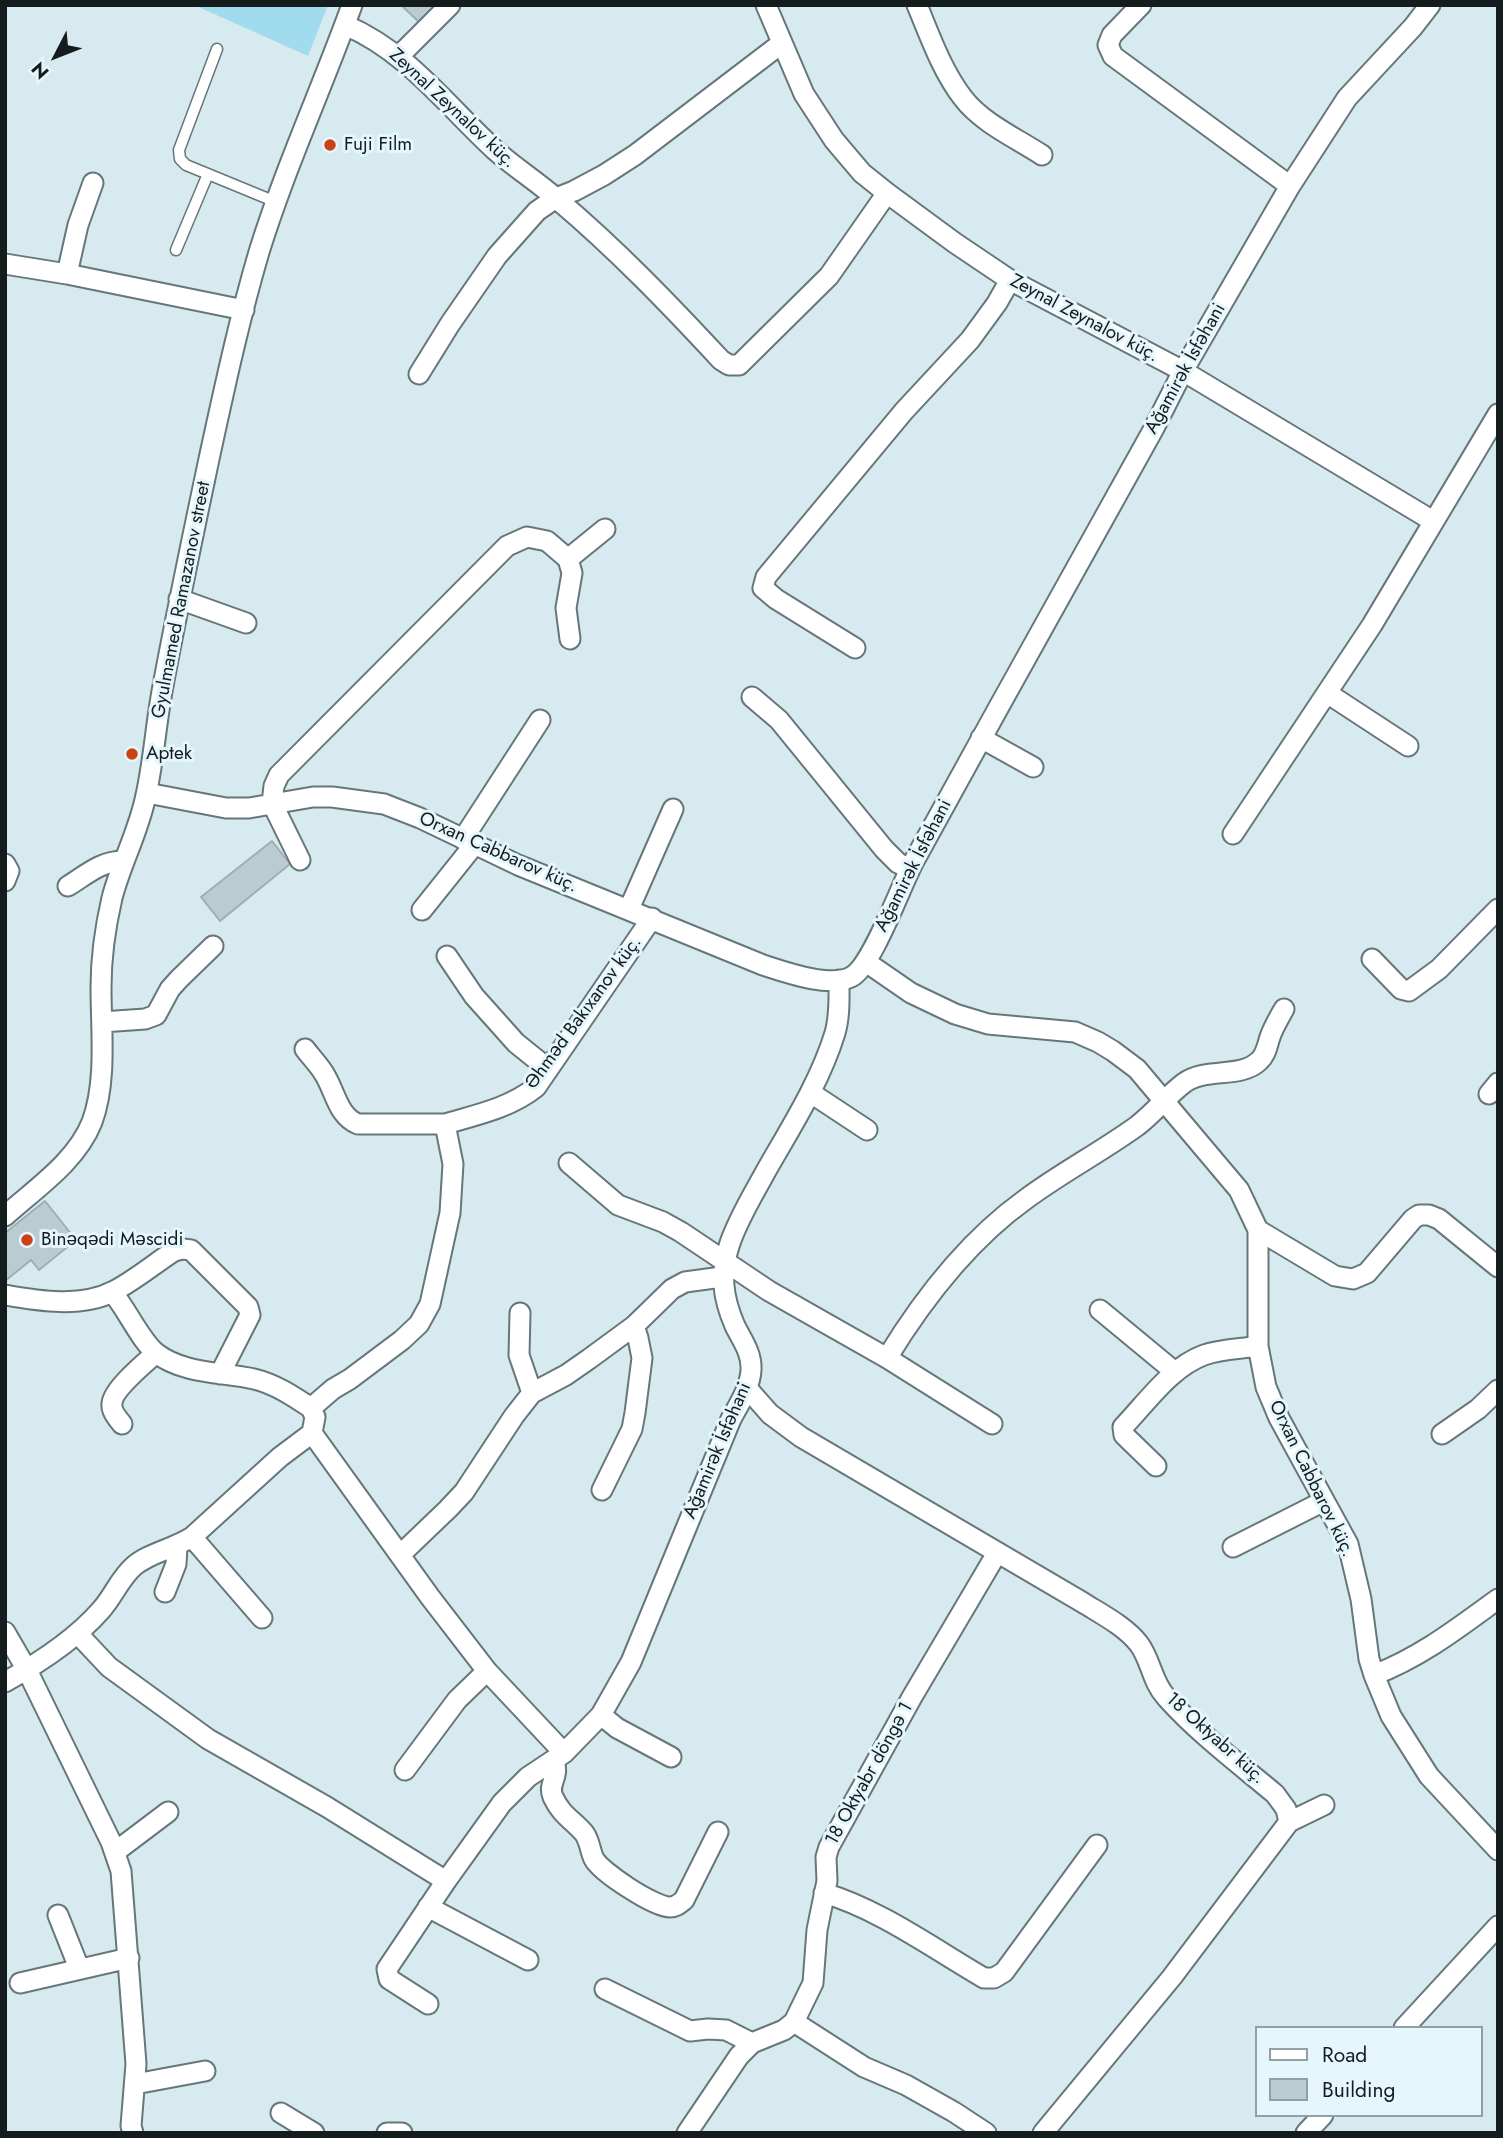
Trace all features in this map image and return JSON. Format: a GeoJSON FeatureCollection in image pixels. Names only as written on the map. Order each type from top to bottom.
{"type":"FeatureCollection","features":[{"type":"Feature","properties":{"kind":"street","name":"Gyulmamed Ramazanov street"},"geometry":{"type":"LineString","coordinates":[[5,1216],[62,1166],[86,1135],[93,1119],[98,1099],[105,931],[123,861],[132,842],[147,793],[162,691],[180,599],[244,310],[276,202],[352,5]]}},
{"type":"Feature","properties":{"kind":"street"},"geometry":{"type":"LineString","coordinates":[[399,56],[450,5]]}},
{"type":"Feature","properties":{"kind":"street","name":"Zeynal Zeynalov küç."},"geometry":{"type":"LineString","coordinates":[[766,5],[804,94],[834,140],[862,173],[955,243],[1010,280],[1183,372],[1433,521]]}},
{"type":"Feature","properties":{"kind":"street"},"geometry":{"type":"LineString","coordinates":[[917,5],[941,61],[963,99],[989,121],[1042,155]]}},
{"type":"Feature","properties":{"kind":"street"},"geometry":{"type":"LineString","coordinates":[[1141,5],[1112,35],[1108,46],[1113,56],[1290,186]]}},
{"type":"Feature","properties":{"kind":"street","name":"Ağamirək İsfəhani"},"geometry":{"type":"LineString","coordinates":[[866,962],[910,869],[981,738],[1183,372],[1290,186],[1347,98],[1430,5]]}},
{"type":"Feature","properties":{"kind":"street","name":"Zeynal Zeynalov küç."},"geometry":{"type":"LineString","coordinates":[[345,25],[368,34],[399,56],[492,147],[610,246],[721,360],[729,365],[739,365],[829,276],[887,192]]}},
{"type":"Feature","properties":{"kind":"street"},"geometry":{"type":"LineString","coordinates":[[419,374],[497,256],[537,211],[635,155],[782,43]]}},
{"type":"Feature","properties":{"kind":"street"},"geometry":{"type":"LineString","coordinates":[[67,274],[78,226],[93,183]]}},
{"type":"Feature","properties":{"kind":"street"},"geometry":{"type":"LineString","coordinates":[[5,264],[244,310]]}},
{"type":"Feature","properties":{"kind":"street"},"geometry":{"type":"LineString","coordinates":[[855,648],[776,599],[764,588],[766,578],[904,411],[970,340],[1010,280]]}},
{"type":"Feature","properties":{"kind":"street"},"geometry":{"type":"LineString","coordinates":[[1233,834],[1372,625],[1498,414]]}},
{"type":"Feature","properties":{"kind":"street"},"geometry":{"type":"LineString","coordinates":[[568,559],[605,529]]}},
{"type":"Feature","properties":{"kind":"street"},"geometry":{"type":"LineString","coordinates":[[300,860],[272,803],[274,786],[279,775],[507,546],[527,537],[547,541],[568,559],[572,573],[566,607],[569,639]]}},
{"type":"Feature","properties":{"kind":"street"},"geometry":{"type":"LineString","coordinates":[[180,599],[246,623]]}},
{"type":"Feature","properties":{"kind":"street"},"geometry":{"type":"LineString","coordinates":[[1327,693],[1408,747]]}},
{"type":"Feature","properties":{"kind":"street"},"geometry":{"type":"LineString","coordinates":[[752,697],[779,720],[884,849],[898,863],[910,869]]}},
{"type":"Feature","properties":{"kind":"street"},"geometry":{"type":"LineString","coordinates":[[422,910],[469,842],[540,720]]}},
{"type":"Feature","properties":{"kind":"street"},"geometry":{"type":"LineString","coordinates":[[981,738],[1034,767]]}},
{"type":"Feature","properties":{"kind":"street","name":"Orxan Cabbarov küç."},"geometry":{"type":"LineString","coordinates":[[147,793],[226,808],[248,808],[313,797],[384,804],[420,818],[518,865],[763,965],[801,976],[838,980]]}},
{"type":"Feature","properties":{"kind":"street"},"geometry":{"type":"LineString","coordinates":[[629,909],[673,809]]}},
{"type":"Feature","properties":{"kind":"street"},"geometry":{"type":"LineString","coordinates":[[68,886],[102,864],[123,861]]}},
{"type":"Feature","properties":{"kind":"street"},"geometry":{"type":"LineString","coordinates":[[5,864],[9,871],[5,881]]}},
{"type":"Feature","properties":{"kind":"street"},"geometry":{"type":"LineString","coordinates":[[1372,959],[1401,989],[1409,991],[1439,969],[1498,909]]}},
{"type":"Feature","properties":{"kind":"street","name":"Əhməd Bakıxanov küç."},"geometry":{"type":"LineString","coordinates":[[305,1049],[325,1073],[349,1121],[358,1124],[445,1124],[504,1106],[536,1087],[652,918]]}},
{"type":"Feature","properties":{"kind":"street"},"geometry":{"type":"LineString","coordinates":[[102,1022],[145,1020],[156,1015],[178,979],[213,946]]}},
{"type":"Feature","properties":{"kind":"street"},"geometry":{"type":"LineString","coordinates":[[447,956],[474,996],[516,1044],[547,1068]]}},
{"type":"Feature","properties":{"kind":"street"},"geometry":{"type":"LineString","coordinates":[[724,1269],[741,1216],[811,1093],[836,1031],[838,980],[851,977],[866,962]]}},
{"type":"Feature","properties":{"kind":"street","name":"Orxan Cabbarov küç."},"geometry":{"type":"LineString","coordinates":[[866,962],[911,993],[955,1014],[988,1024],[1075,1032],[1098,1042],[1137,1069],[1239,1190],[1258,1230],[1258,1346],[1266,1387],[1279,1418],[1348,1544],[1374,1675],[1391,1716],[1429,1776],[1498,1850]]}},
{"type":"Feature","properties":{"kind":"street"},"geometry":{"type":"LineString","coordinates":[[887,1358],[901,1334],[942,1281],[988,1231],[1025,1199],[1134,1128],[1188,1080],[1209,1072],[1246,1069],[1259,1061],[1284,1009]]}},
{"type":"Feature","properties":{"kind":"street"},"geometry":{"type":"LineString","coordinates":[[811,1093],[867,1130]]}},
{"type":"Feature","properties":{"kind":"street"},"geometry":{"type":"LineString","coordinates":[[311,1408],[402,1340],[419,1324],[430,1304],[450,1213],[453,1164],[445,1124]]}},
{"type":"Feature","properties":{"kind":"street"},"geometry":{"type":"LineString","coordinates":[[569,1163],[618,1205],[663,1222],[724,1269],[769,1291],[887,1358],[992,1424]]}},
{"type":"Feature","properties":{"kind":"street"},"geometry":{"type":"LineString","coordinates":[[1258,1230],[1335,1276],[1353,1279],[1367,1272],[1413,1219],[1419,1215],[1429,1215],[1439,1219],[1496,1261]]}},
{"type":"Feature","properties":{"kind":"street"},"geometry":{"type":"LineString","coordinates":[[5,1295],[69,1301],[112,1292],[174,1251],[191,1250],[248,1307],[250,1315],[220,1374]]}},
{"type":"Feature","properties":{"kind":"street"},"geometry":{"type":"LineString","coordinates":[[400,1555],[449,1510],[464,1492],[532,1393],[566,1375],[634,1326],[672,1289],[724,1269]]}},
{"type":"Feature","properties":{"kind":"street","name":"Ağamirək İsfəhani"},"geometry":{"type":"LineString","coordinates":[[428,2004],[389,1979],[387,1969],[502,1803],[528,1777],[559,1757],[601,1715],[631,1662],[731,1419],[747,1388],[751,1369],[748,1350],[726,1300],[724,1269]]}},
{"type":"Feature","properties":{"kind":"street"},"geometry":{"type":"LineString","coordinates":[[5,1682],[78,1634],[102,1609],[132,1567],[147,1557],[184,1542],[280,1457],[312,1433],[315,1418],[311,1408],[274,1385],[173,1363],[156,1353],[112,1292]]}},
{"type":"Feature","properties":{"kind":"street"},"geometry":{"type":"LineString","coordinates":[[1100,1310],[1175,1372]]}},
{"type":"Feature","properties":{"kind":"street"},"geometry":{"type":"LineString","coordinates":[[520,1313],[519,1355],[532,1393]]}},
{"type":"Feature","properties":{"kind":"street"},"geometry":{"type":"LineString","coordinates":[[602,1490],[632,1429],[642,1359],[634,1326]]}},
{"type":"Feature","properties":{"kind":"street"},"geometry":{"type":"LineString","coordinates":[[1156,1466],[1124,1436],[1123,1427],[1175,1372],[1206,1354],[1258,1346]]}},
{"type":"Feature","properties":{"kind":"street"},"geometry":{"type":"LineString","coordinates":[[122,1424],[111,1403],[116,1394],[156,1353]]}},
{"type":"Feature","properties":{"kind":"street","name":"18 Oktyabr küç."},"geometry":{"type":"LineString","coordinates":[[747,1388],[770,1414],[801,1437],[1082,1602],[1124,1630],[1138,1644],[1149,1662],[1163,1695],[1189,1721],[1275,1794],[1286,1809],[1289,1822]]}},
{"type":"Feature","properties":{"kind":"street"},"geometry":{"type":"LineString","coordinates":[[1442,1434],[1478,1409],[1498,1390]]}},
{"type":"Feature","properties":{"kind":"street"},"geometry":{"type":"LineString","coordinates":[[312,1433],[487,1671],[559,1757],[551,1793],[564,1816],[584,1832],[594,1860],[604,1870],[653,1902],[668,1907],[677,1906],[684,1900],[718,1832]]}},
{"type":"Feature","properties":{"kind":"street"},"geometry":{"type":"LineString","coordinates":[[1233,1547],[1324,1501]]}},
{"type":"Feature","properties":{"kind":"street"},"geometry":{"type":"LineString","coordinates":[[165,1592],[184,1542]]}},
{"type":"Feature","properties":{"kind":"street"},"geometry":{"type":"LineString","coordinates":[[184,1542],[262,1618]]}},
{"type":"Feature","properties":{"kind":"street","name":"18 Oktyabr döngə 1"},"geometry":{"type":"LineString","coordinates":[[794,2022],[813,1983],[817,1930],[829,1847],[912,1697],[997,1553]]}},
{"type":"Feature","properties":{"kind":"street"},"geometry":{"type":"LineString","coordinates":[[1374,1675],[1398,1666],[1436,1644],[1498,1598]]}},
{"type":"Feature","properties":{"kind":"street"},"geometry":{"type":"LineString","coordinates":[[5,1632],[27,1670],[115,1852],[121,1871],[130,1958],[136,2064],[131,2126],[133,2133]]}},
{"type":"Feature","properties":{"kind":"street"},"geometry":{"type":"LineString","coordinates":[[78,1634],[109,1667],[208,1739],[327,1807],[446,1881]]}},
{"type":"Feature","properties":{"kind":"street"},"geometry":{"type":"LineString","coordinates":[[405,1770],[457,1700],[487,1671]]}},
{"type":"Feature","properties":{"kind":"street"},"geometry":{"type":"LineString","coordinates":[[601,1715],[617,1728],[671,1757]]}},
{"type":"Feature","properties":{"kind":"street"},"geometry":{"type":"LineString","coordinates":[[1043,2133],[1172,1977],[1289,1822],[1324,1805]]}},
{"type":"Feature","properties":{"kind":"street"},"geometry":{"type":"LineString","coordinates":[[115,1852],[168,1812]]}},
{"type":"Feature","properties":{"kind":"street"},"geometry":{"type":"LineString","coordinates":[[824,1893],[846,1899],[875,1914],[984,1978],[995,1978],[1004,1972],[1097,1845]]}},
{"type":"Feature","properties":{"kind":"street"},"geometry":{"type":"LineString","coordinates":[[428,1907],[528,1960]]}},
{"type":"Feature","properties":{"kind":"street"},"geometry":{"type":"LineString","coordinates":[[58,1915],[79,1968]]}},
{"type":"Feature","properties":{"kind":"street"},"geometry":{"type":"LineString","coordinates":[[1406,2026],[1498,1926]]}},
{"type":"Feature","properties":{"kind":"street"},"geometry":{"type":"LineString","coordinates":[[20,1983],[130,1958]]}},
{"type":"Feature","properties":{"kind":"street"},"geometry":{"type":"LineString","coordinates":[[605,1989],[690,2031],[726,2029],[752,2043]]}},
{"type":"Feature","properties":{"kind":"street"},"geometry":{"type":"LineString","coordinates":[[687,2133],[739,2056],[752,2043],[784,2030],[794,2022],[864,2067],[906,2085],[986,2133]]}},
{"type":"Feature","properties":{"kind":"street"},"geometry":{"type":"LineString","coordinates":[[135,2084],[205,2071]]}},
{"type":"Feature","properties":{"kind":"street"},"geometry":{"type":"LineString","coordinates":[[281,2113],[314,2133]]}},
{"type":"Feature","properties":{"kind":"street"},"geometry":{"type":"LineString","coordinates":[[1306,2133],[1321,2117]]}},
{"type":"Feature","properties":{"kind":"street"},"geometry":{"type":"LineString","coordinates":[[387,2133],[402,2133]]}},
{"type":"Feature","properties":{"kind":"lane"},"geometry":{"type":"LineString","coordinates":[[217,48],[179,150],[180,159],[186,165],[276,202]]}},
{"type":"Feature","properties":{"kind":"lane"},"geometry":{"type":"LineString","coordinates":[[176,250],[208,174]]}},
{"type":"Feature","properties":{"kind":"shaded area"},"geometry":{"type":"Polygon","coordinates":[[[194,5],[328,5],[308,56],[194,5]]]}},
{"type":"Feature","properties":{"kind":"building"},"geometry":{"type":"Polygon","coordinates":[[[401,5],[437,5],[420,23],[401,5]]]}},
{"type":"Feature","properties":{"kind":"building"},"geometry":{"type":"Polygon","coordinates":[[[272,841],[290,864],[220,921],[201,897],[272,841]]]}},
{"type":"Feature","properties":{"kind":"building"},"geometry":{"type":"Polygon","coordinates":[[[45,1201],[76,1240],[39,1270],[31,1260],[5,1281],[5,1233],[45,1201]]]}},
{"type":"Feature","properties":{"kind":"place","name":"Fuji Film"},"geometry":{"type":"Point","coordinates":[330,145]}},
{"type":"Feature","properties":{"kind":"place","name":"Aptek"},"geometry":{"type":"Point","coordinates":[132,754]}},
{"type":"Feature","properties":{"kind":"place","name":"Binəqədi Məscidi"},"geometry":{"type":"Point","coordinates":[27,1240]}}]}
